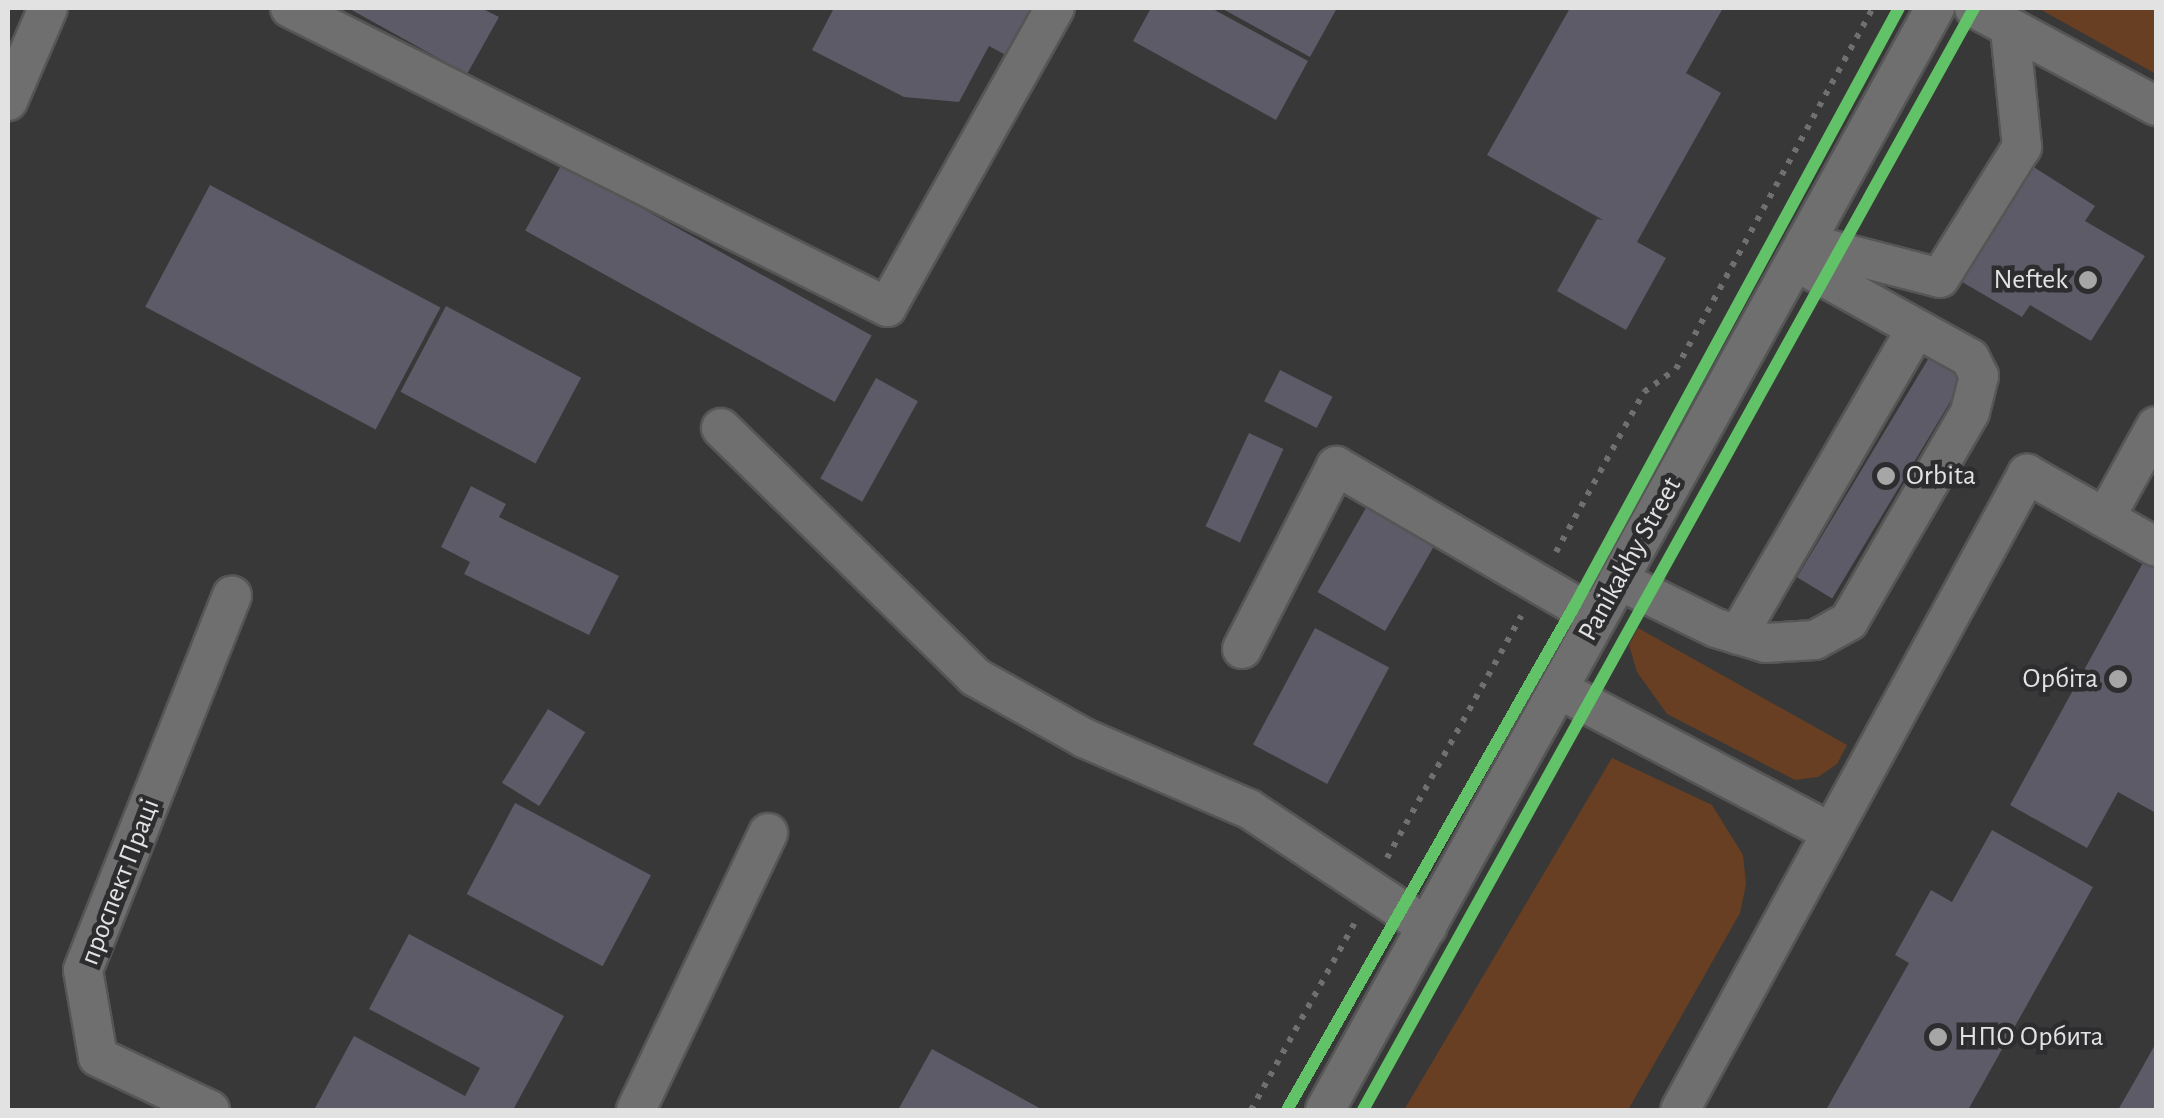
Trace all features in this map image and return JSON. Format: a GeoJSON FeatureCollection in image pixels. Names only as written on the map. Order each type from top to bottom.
{"type":"FeatureCollection","features":[{"type":"Feature","properties":{"kind":"street"},"geometry":{"type":"LineString","coordinates":[[8,102],[48,8]]}},
{"type":"Feature","properties":{"kind":"street"},"geometry":{"type":"LineString","coordinates":[[290,8],[887,306],[1054,8]]}},
{"type":"Feature","properties":{"kind":"street","name":"Panikakhy Street"},"geometry":{"type":"LineString","coordinates":[[1325,1110],[1935,8]]}},
{"type":"Feature","properties":{"kind":"street"},"geometry":{"type":"LineString","coordinates":[[1974,8],[2156,106]]}},
{"type":"Feature","properties":{"kind":"street"},"geometry":{"type":"LineString","coordinates":[[1800,252],[1940,278],[2022,147],[2010,28]]}},
{"type":"Feature","properties":{"kind":"street"},"geometry":{"type":"LineString","coordinates":[[1618,580],[1738,635],[1766,643],[1815,640],[1849,621],[1970,412],[1979,376],[1970,358],[1916,328],[1800,252]]}},
{"type":"Feature","properties":{"kind":"street"},"geometry":{"type":"LineString","coordinates":[[1738,635],[1916,328]]}},
{"type":"Feature","properties":{"kind":"street"},"geometry":{"type":"LineString","coordinates":[[2105,518],[2156,426]]}},
{"type":"Feature","properties":{"kind":"street"},"geometry":{"type":"LineString","coordinates":[[721,428],[974,678],[1084,738],[1249,809],[1426,927]]}},
{"type":"Feature","properties":{"kind":"street"},"geometry":{"type":"LineString","coordinates":[[1242,649],[1336,466],[1597,618]]}},
{"type":"Feature","properties":{"kind":"street"},"geometry":{"type":"LineString","coordinates":[[1680,1110],[1828,831],[2027,474],[2156,546]]}},
{"type":"Feature","properties":{"kind":"street","name":"проспект Праці"},"geometry":{"type":"LineString","coordinates":[[210,1110],[98,1057],[83,970],[232,596]]}},
{"type":"Feature","properties":{"kind":"street"},"geometry":{"type":"LineString","coordinates":[[1558,689],[1828,831]]}},
{"type":"Feature","properties":{"kind":"street"},"geometry":{"type":"LineString","coordinates":[[636,1110],[768,833]]}},
{"type":"Feature","properties":{"kind":"shaded area"},"geometry":{"type":"Polygon","coordinates":[[[2038,8],[2156,8],[2156,74],[2038,8]]]}},
{"type":"Feature","properties":{"kind":"shaded area"},"geometry":{"type":"Polygon","coordinates":[[[1638,628],[1847,745],[1837,764],[1818,777],[1795,780],[1667,714],[1637,672],[1629,645],[1638,628]]]}},
{"type":"Feature","properties":{"kind":"shaded area"},"geometry":{"type":"Polygon","coordinates":[[[1612,758],[1712,805],[1743,855],[1746,884],[1740,913],[1628,1110],[1404,1110],[1612,758]]]}},
{"type":"Feature","properties":{"kind":"building"},"geometry":{"type":"Polygon","coordinates":[[[348,8],[481,8],[499,17],[467,74],[348,8]]]}},
{"type":"Feature","properties":{"kind":"building"},"geometry":{"type":"Polygon","coordinates":[[[834,8],[1043,8],[1015,60],[989,46],[959,102],[904,97],[812,50],[834,8]]]}},
{"type":"Feature","properties":{"kind":"building"},"geometry":{"type":"Polygon","coordinates":[[[1151,8],[1211,8],[1308,61],[1276,120],[1133,41],[1151,8]]]}},
{"type":"Feature","properties":{"kind":"building"},"geometry":{"type":"Polygon","coordinates":[[[1221,8],[1337,8],[1310,57],[1221,8]]]}},
{"type":"Feature","properties":{"kind":"building"},"geometry":{"type":"Polygon","coordinates":[[[1570,8],[1723,8],[1686,73],[1721,93],[1637,242],[1666,258],[1626,330],[1557,291],[1597,219],[1603,220],[1487,155],[1570,8]]]}},
{"type":"Feature","properties":{"kind":"building"},"geometry":{"type":"Polygon","coordinates":[[[2005,149],[2095,206],[2085,221],[2145,256],[2091,341],[2030,305],[2022,317],[1933,265],[2005,149]]]}},
{"type":"Feature","properties":{"kind":"building"},"geometry":{"type":"Polygon","coordinates":[[[562,164],[872,336],[835,402],[525,230],[562,164]]]}},
{"type":"Feature","properties":{"kind":"building"},"geometry":{"type":"Polygon","coordinates":[[[210,185],[440,308],[376,429],[145,307],[210,185]]]}},
{"type":"Feature","properties":{"kind":"building"},"geometry":{"type":"Polygon","coordinates":[[[446,306],[581,378],[536,463],[400,392],[446,306]]]}},
{"type":"Feature","properties":{"kind":"building","name":"Orbita"},"geometry":{"type":"Polygon","coordinates":[[[1933,351],[1968,372],[1832,598],[1797,577],[1933,351]]]}},
{"type":"Feature","properties":{"kind":"building"},"geometry":{"type":"Polygon","coordinates":[[[1280,370],[1333,397],[1317,428],[1264,401],[1280,370]]]}},
{"type":"Feature","properties":{"kind":"building"},"geometry":{"type":"Polygon","coordinates":[[[876,378],[918,401],[862,502],[820,479],[876,378]]]}},
{"type":"Feature","properties":{"kind":"building"},"geometry":{"type":"Polygon","coordinates":[[[1249,433],[1283,449],[1240,542],[1205,526],[1249,433]]]}},
{"type":"Feature","properties":{"kind":"building"},"geometry":{"type":"Polygon","coordinates":[[[471,486],[506,504],[499,517],[619,576],[589,635],[464,574],[470,562],[441,547],[471,486]]]}},
{"type":"Feature","properties":{"kind":"building"},"geometry":{"type":"Polygon","coordinates":[[[1370,501],[1438,540],[1385,631],[1318,592],[1370,501]]]}},
{"type":"Feature","properties":{"kind":"building","name":"Орбіта"},"geometry":{"type":"Polygon","coordinates":[[[2145,559],[2156,566],[2156,813],[2118,792],[2087,848],[2010,805],[2145,559]]]}},
{"type":"Feature","properties":{"kind":"building"},"geometry":{"type":"Polygon","coordinates":[[[1315,628],[1389,667],[1327,784],[1253,745],[1315,628]]]}},
{"type":"Feature","properties":{"kind":"building"},"geometry":{"type":"Polygon","coordinates":[[[548,709],[585,732],[539,806],[502,783],[548,709]]]}},
{"type":"Feature","properties":{"kind":"building"},"geometry":{"type":"Polygon","coordinates":[[[515,803],[651,875],[603,966],[467,894],[515,803]]]}},
{"type":"Feature","properties":{"kind":"building","name":"НПО Орбита"},"geometry":{"type":"Polygon","coordinates":[[[1992,830],[2093,887],[1968,1110],[1826,1110],[1909,963],[1895,955],[1931,890],[1952,902],[1992,830]]]}},
{"type":"Feature","properties":{"kind":"building"},"geometry":{"type":"Polygon","coordinates":[[[409,934],[564,1016],[513,1110],[314,1110],[354,1036],[465,1096],[480,1068],[369,1009],[409,934]]]}},
{"type":"Feature","properties":{"kind":"building"},"geometry":{"type":"Polygon","coordinates":[[[2156,1043],[2156,1110],[2118,1110],[2133,1084],[2156,1043]]]}},
{"type":"Feature","properties":{"kind":"building"},"geometry":{"type":"Polygon","coordinates":[[[932,1049],[1043,1110],[898,1110],[932,1049]]]}},
{"type":"Feature","properties":{"kind":"cycle path"},"geometry":{"type":"LineString","coordinates":[[1287,1110],[1575,605],[1899,8]]}},
{"type":"Feature","properties":{"kind":"cycle path"},"geometry":{"type":"LineString","coordinates":[[1363,1110],[1974,8]]}},
{"type":"Feature","properties":{"kind":"place","name":"Neftek"},"geometry":{"type":"Point","coordinates":[2088,280]}},
{"type":"Feature","properties":{"kind":"place","name":"Orbita"},"geometry":{"type":"Point","coordinates":[1886,476]}},
{"type":"Feature","properties":{"kind":"place","name":"Орбіта"},"geometry":{"type":"Point","coordinates":[2118,679]}},
{"type":"Feature","properties":{"kind":"place","name":"НПО Орбита"},"geometry":{"type":"Point","coordinates":[1938,1037]}}]}
